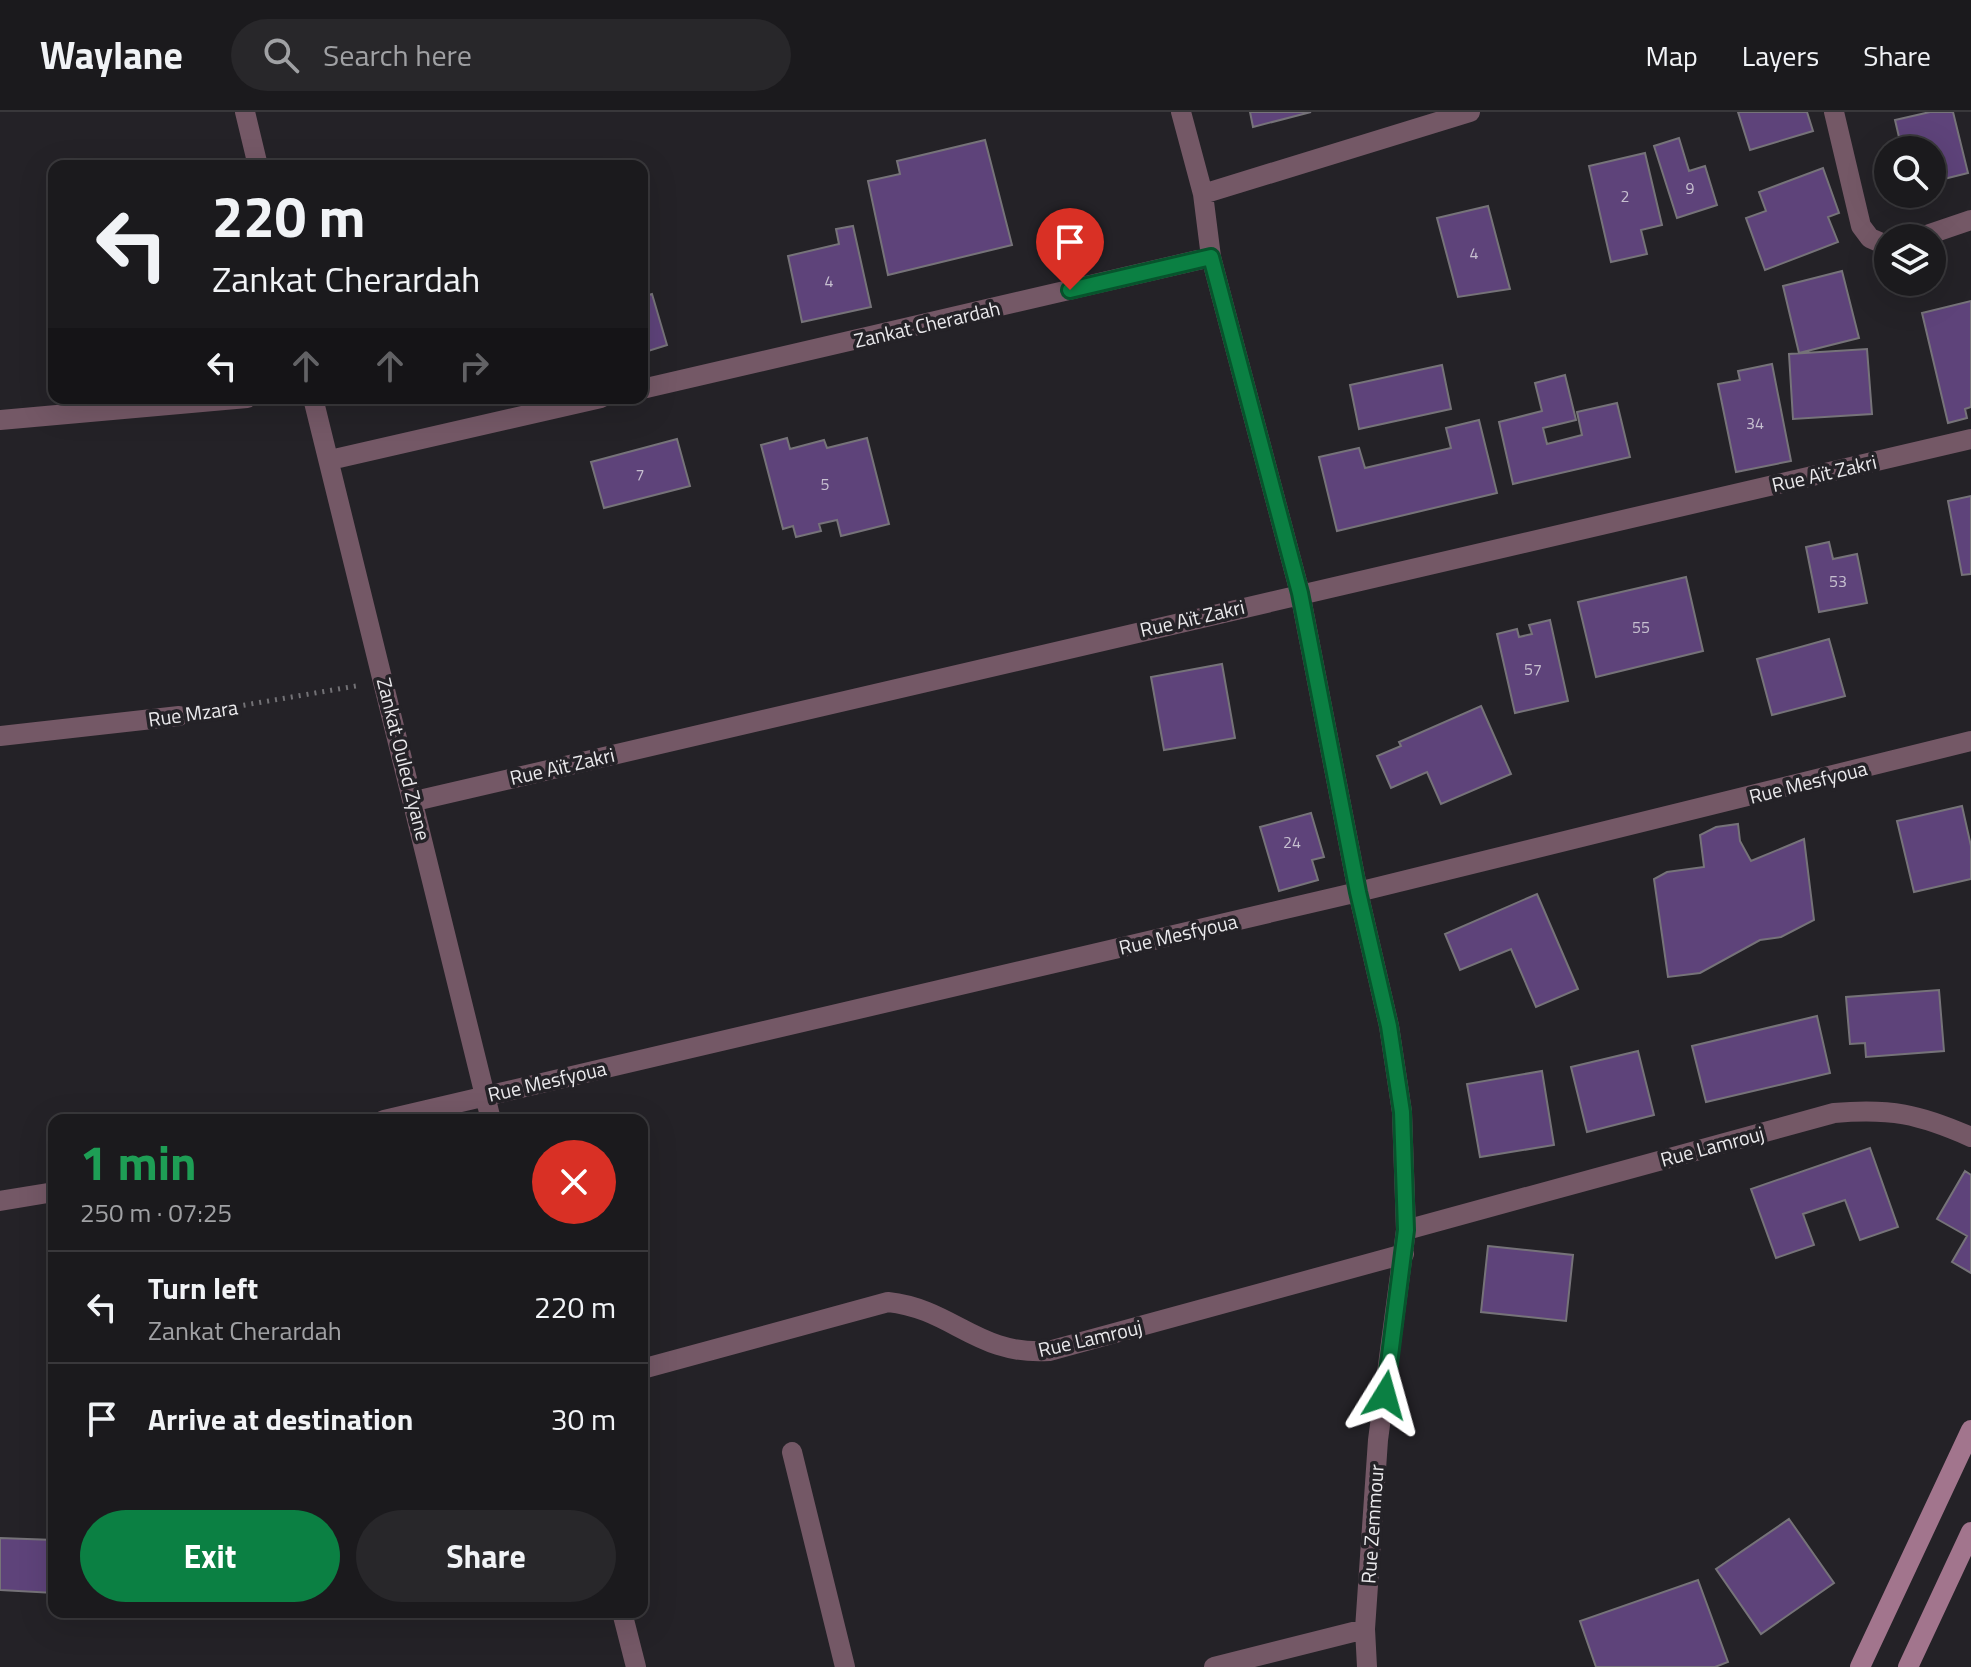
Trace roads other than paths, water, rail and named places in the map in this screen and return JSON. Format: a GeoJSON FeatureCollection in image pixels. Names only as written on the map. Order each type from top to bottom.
{"type":"FeatureCollection","features":[{"type":"Feature","properties":{"kind":"main road"},"geometry":{"type":"LineString","coordinates":[[1860,1667],[1971,1430]]}},
{"type":"Feature","properties":{"kind":"main road"},"geometry":{"type":"LineString","coordinates":[[1908,1667],[1971,1532]]}},
{"type":"Feature","properties":{"kind":"street"},"geometry":{"type":"LineString","coordinates":[[245,112],[257,160]]}},
{"type":"Feature","properties":{"kind":"street","name":"Rue Zemmour"},"geometry":{"type":"LineString","coordinates":[[1181,112],[1203,194],[1211,257],[1300,593],[1358,892],[1389,1026],[1402,1112],[1406,1230],[1378,1440],[1365,1629],[1367,1667]]}},
{"type":"Feature","properties":{"kind":"street"},"geometry":{"type":"LineString","coordinates":[[1203,194],[1470,112]]}},
{"type":"Feature","properties":{"kind":"street"},"geometry":{"type":"LineString","coordinates":[[1834,112],[1861,226],[1874,240]]}},
{"type":"Feature","properties":{"kind":"street"},"geometry":{"type":"LineString","coordinates":[[1946,228],[1971,220]]}},
{"type":"Feature","properties":{"kind":"street","name":"Zankat Cherardah"},"geometry":{"type":"LineString","coordinates":[[648,388],[1211,257]]}},
{"type":"Feature","properties":{"kind":"street"},"geometry":{"type":"LineString","coordinates":[[0,420],[180,404]]}},
{"type":"Feature","properties":{"kind":"street","name":"Zankat Ouled Zyane"},"geometry":{"type":"LineString","coordinates":[[315,404],[415,801],[489,1114]]}},
{"type":"Feature","properties":{"kind":"street"},"geometry":{"type":"LineString","coordinates":[[330,460],[575,404]]}},
{"type":"Feature","properties":{"kind":"street","name":"Rue Aït Zakri"},"geometry":{"type":"LineString","coordinates":[[415,801],[1971,439]]}},
{"type":"Feature","properties":{"kind":"street","name":"Rue Mzara"},"geometry":{"type":"LineString","coordinates":[[0,736],[179,716]]}},
{"type":"Feature","properties":{"kind":"street","name":"Rue Mesfyoua"},"geometry":{"type":"LineString","coordinates":[[409,1114],[1358,892],[1971,741]]}},
{"type":"Feature","properties":{"kind":"street","name":"Rue Lamrouj"},"geometry":{"type":"LineString","coordinates":[[1406,1230],[1834,1113],[1876,1109],[1907,1112],[1971,1137]]}},
{"type":"Feature","properties":{"kind":"street"},"geometry":{"type":"LineString","coordinates":[[0,1201],[48,1193]]}},
{"type":"Feature","properties":{"kind":"street","name":"Rue Lamrouj"},"geometry":{"type":"LineString","coordinates":[[648,1367],[888,1302],[923,1308],[1007,1350],[1049,1351],[1404,1254]]}},
{"type":"Feature","properties":{"kind":"street"},"geometry":{"type":"LineString","coordinates":[[792,1452],[845,1667]]}},
{"type":"Feature","properties":{"kind":"street"},"geometry":{"type":"LineString","coordinates":[[624,1618],[636,1667]]}},
{"type":"Feature","properties":{"kind":"street"},"geometry":{"type":"LineString","coordinates":[[1214,1667],[1365,1629]]}}]}
